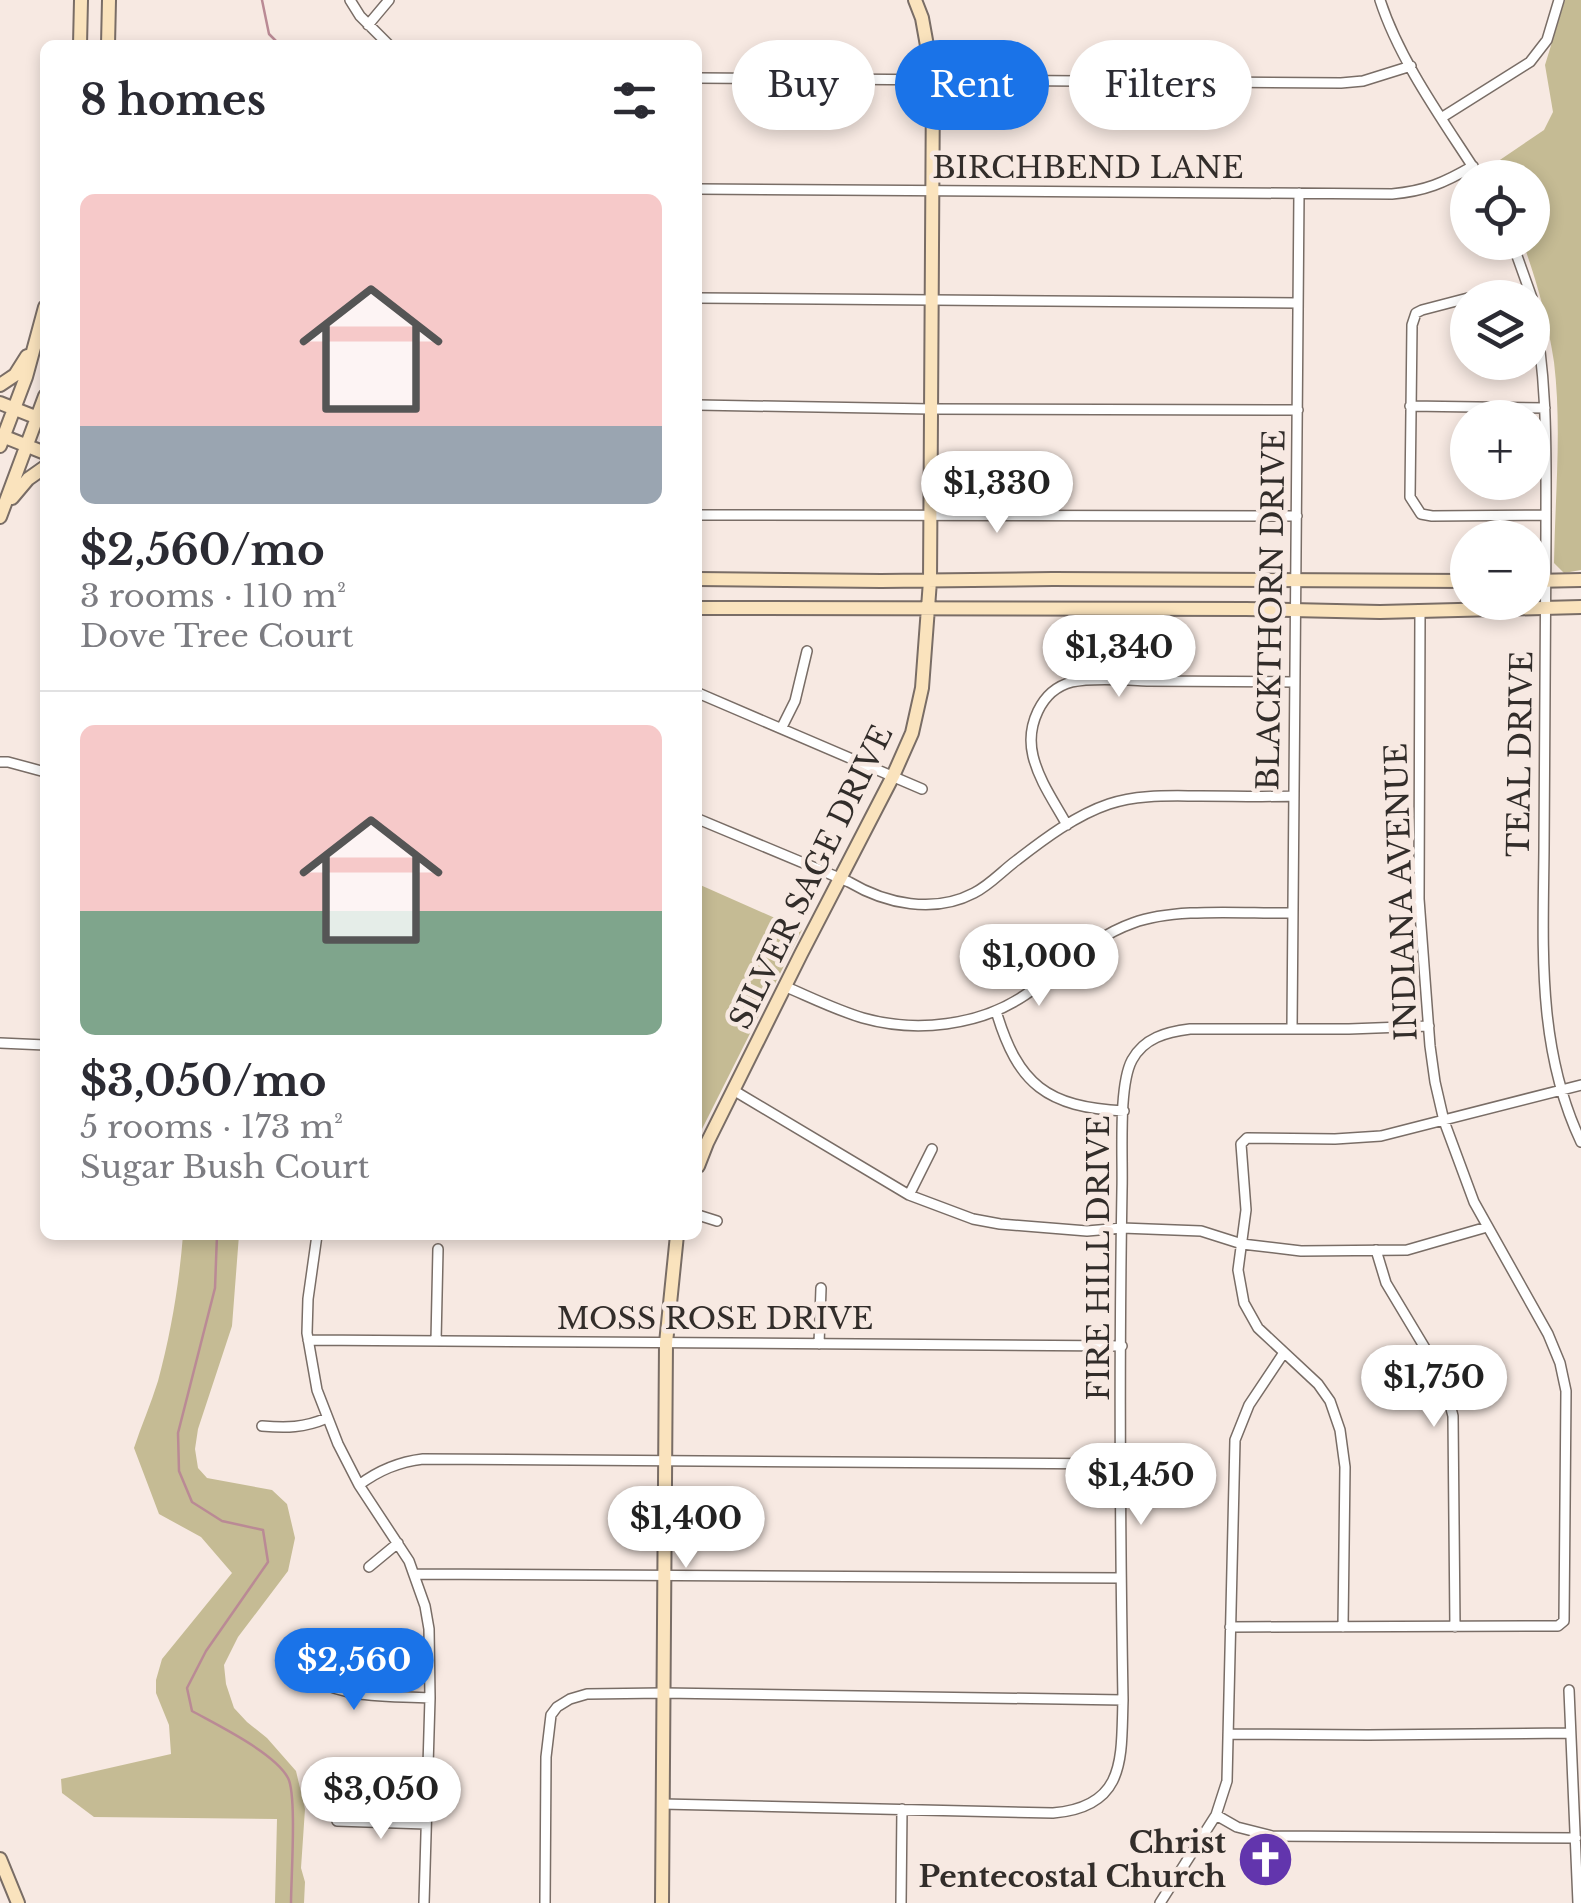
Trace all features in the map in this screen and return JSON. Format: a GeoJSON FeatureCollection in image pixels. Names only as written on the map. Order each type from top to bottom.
{"type":"FeatureCollection","features":[{"type":"Feature","properties":{"kind":"main road"},"geometry":{"type":"LineString","coordinates":[[80,40],[81,0]]}},
{"type":"Feature","properties":{"kind":"main road"},"geometry":{"type":"LineString","coordinates":[[108,40],[109,0]]}},
{"type":"Feature","properties":{"kind":"main road","name":"SILVER SAGE DRIVE"},"geometry":{"type":"LineString","coordinates":[[915,0],[926,40]]}},
{"type":"Feature","properties":{"kind":"main road","name":"SILVER SAGE DRIVE"},"geometry":{"type":"LineString","coordinates":[[702,1158],[784,986],[893,776],[912,733],[919,703],[930,580],[933,130]]}},
{"type":"Feature","properties":{"kind":"main road"},"geometry":{"type":"LineString","coordinates":[[2,512],[34,440],[1,439],[40,329]]}},
{"type":"Feature","properties":{"kind":"main road"},"geometry":{"type":"LineString","coordinates":[[0,384],[15,375],[37,342]]}},
{"type":"Feature","properties":{"kind":"main road"},"geometry":{"type":"LineString","coordinates":[[0,403],[8,415],[40,419]]}},
{"type":"Feature","properties":{"kind":"main road"},"geometry":{"type":"LineString","coordinates":[[2,512],[28,479],[40,471]]}},
{"type":"Feature","properties":{"kind":"main road"},"geometry":{"type":"LineString","coordinates":[[702,578],[1450,581]]}},
{"type":"Feature","properties":{"kind":"main road"},"geometry":{"type":"LineString","coordinates":[[1550,581],[1581,580]]}},
{"type":"Feature","properties":{"kind":"main road"},"geometry":{"type":"LineString","coordinates":[[1550,608],[1581,607]]}},
{"type":"Feature","properties":{"kind":"main road"},"geometry":{"type":"LineString","coordinates":[[702,608],[1450,610]]}},
{"type":"Feature","properties":{"kind":"main road"},"geometry":{"type":"LineString","coordinates":[[662,1903],[666,1343],[676,1240]]}},
{"type":"Feature","properties":{"kind":"main road"},"geometry":{"type":"LineString","coordinates":[[0,1859],[18,1903]]}},
{"type":"Feature","properties":{"kind":"street"},"geometry":{"type":"LineString","coordinates":[[350,0],[384,40]]}},
{"type":"Feature","properties":{"kind":"street"},"geometry":{"type":"LineString","coordinates":[[368,25],[389,0]]}},
{"type":"Feature","properties":{"kind":"street"},"geometry":{"type":"LineString","coordinates":[[1380,0],[1393,34],[1469,160]]}},
{"type":"Feature","properties":{"kind":"street"},"geometry":{"type":"LineString","coordinates":[[1442,118],[1530,62],[1547,40],[1558,0]]}},
{"type":"Feature","properties":{"kind":"street"},"geometry":{"type":"LineString","coordinates":[[1049,80],[1342,83],[1411,66]]}},
{"type":"Feature","properties":{"kind":"street"},"geometry":{"type":"LineString","coordinates":[[702,78],[732,78]]}},
{"type":"Feature","properties":{"kind":"street","name":"BIRCHBEND LANE"},"geometry":{"type":"LineString","coordinates":[[702,189],[1392,194],[1421,191],[1450,179]]}},
{"type":"Feature","properties":{"kind":"street","name":"BLACKTHORN DRIVE"},"geometry":{"type":"LineString","coordinates":[[1292,1028],[1299,193]]}},
{"type":"Feature","properties":{"kind":"street"},"geometry":{"type":"LineString","coordinates":[[702,298],[1298,303]]}},
{"type":"Feature","properties":{"kind":"street"},"geometry":{"type":"LineString","coordinates":[[1450,303],[1416,313],[1412,325],[1410,497],[1421,514],[1432,516],[1546,515]]}},
{"type":"Feature","properties":{"kind":"street"},"geometry":{"type":"LineString","coordinates":[[702,405],[1298,410]]}},
{"type":"Feature","properties":{"kind":"street"},"geometry":{"type":"LineString","coordinates":[[1410,406],[1450,407]]}},
{"type":"Feature","properties":{"kind":"street","name":"TEAL DRIVE"},"geometry":{"type":"LineString","coordinates":[[1545,520],[1546,500]]}},
{"type":"Feature","properties":{"kind":"street"},"geometry":{"type":"LineString","coordinates":[[702,515],[1297,516]]}},
{"type":"Feature","properties":{"kind":"street","name":"INDIANA AVENUE"},"geometry":{"type":"LineString","coordinates":[[1420,611],[1420,899],[1435,1082],[1444,1121],[1474,1202],[1548,1334],[1566,1391],[1564,1622],[1558,1626],[1454,1627]]}},
{"type":"Feature","properties":{"kind":"street","name":"TEAL DRIVE"},"geometry":{"type":"LineString","coordinates":[[1546,620],[1543,980],[1551,1050],[1569,1117],[1581,1142]]}},
{"type":"Feature","properties":{"kind":"street"},"geometry":{"type":"LineString","coordinates":[[782,727],[796,700],[807,651]]}},
{"type":"Feature","properties":{"kind":"street"},"geometry":{"type":"LineString","coordinates":[[1067,825],[1040,776],[1031,743],[1038,708],[1057,689],[1072,682],[1116,680],[1295,682]]}},
{"type":"Feature","properties":{"kind":"street"},"geometry":{"type":"LineString","coordinates":[[702,695],[922,789]]}},
{"type":"Feature","properties":{"kind":"street"},"geometry":{"type":"LineString","coordinates":[[0,762],[40,771]]}},
{"type":"Feature","properties":{"kind":"street"},"geometry":{"type":"LineString","coordinates":[[702,821],[880,897],[907,904],[937,905],[972,894],[1067,825],[1112,803],[1158,796],[1294,796]]}},
{"type":"Feature","properties":{"kind":"street"},"geometry":{"type":"LineString","coordinates":[[784,986],[884,1023],[954,1023],[996,1011],[1026,995],[1100,938],[1138,921],[1199,914],[1293,913]]}},
{"type":"Feature","properties":{"kind":"street"},"geometry":{"type":"LineString","coordinates":[[996,1011],[1012,1056],[1034,1084],[1079,1106],[1124,1112]]}},
{"type":"Feature","properties":{"kind":"street","name":"FIRE HILL DRIVE"},"geometry":{"type":"LineString","coordinates":[[662,1804],[1054,1813],[1084,1809],[1113,1782],[1121,1759],[1123,1700],[1122,1228],[1128,1069],[1152,1039],[1168,1032],[1429,1026]]}},
{"type":"Feature","properties":{"kind":"street"},"geometry":{"type":"LineString","coordinates":[[0,1043],[40,1045]]}},
{"type":"Feature","properties":{"kind":"street"},"geometry":{"type":"LineString","coordinates":[[1344,1627],[1345,1467],[1337,1415],[1324,1392],[1258,1328],[1244,1303],[1238,1270],[1244,1226],[1242,1142],[1248,1138],[1382,1136],[1581,1085]]}},
{"type":"Feature","properties":{"kind":"street"},"geometry":{"type":"LineString","coordinates":[[734,1090],[909,1195],[951,1213],[1000,1224],[1201,1231],[1242,1244],[1301,1251],[1416,1249],[1486,1227]]}},
{"type":"Feature","properties":{"kind":"street"},"geometry":{"type":"LineString","coordinates":[[909,1195],[932,1149]]}},
{"type":"Feature","properties":{"kind":"street"},"geometry":{"type":"LineString","coordinates":[[702,1216],[717,1221]]}},
{"type":"Feature","properties":{"kind":"street"},"geometry":{"type":"LineString","coordinates":[[316,1240],[308,1299],[308,1340],[317,1390],[359,1485],[409,1561],[429,1629],[424,1903]]}},
{"type":"Feature","properties":{"kind":"street"},"geometry":{"type":"LineString","coordinates":[[436,1341],[438,1249]]}},
{"type":"Feature","properties":{"kind":"street"},"geometry":{"type":"LineString","coordinates":[[1230,1627],[1454,1627],[1453,1416],[1443,1378],[1386,1283],[1376,1250]]}},
{"type":"Feature","properties":{"kind":"street"},"geometry":{"type":"LineString","coordinates":[[820,1344],[821,1288]]}},
{"type":"Feature","properties":{"kind":"street","name":"MOSS ROSE DRIVE"},"geometry":{"type":"LineString","coordinates":[[308,1340],[1122,1346]]}},
{"type":"Feature","properties":{"kind":"street"},"geometry":{"type":"LineString","coordinates":[[1160,1903],[1216,1815],[1227,1781],[1235,1440],[1249,1405],[1283,1354]]}},
{"type":"Feature","properties":{"kind":"street"},"geometry":{"type":"LineString","coordinates":[[262,1426],[310,1426],[327,1418]]}},
{"type":"Feature","properties":{"kind":"street"},"geometry":{"type":"LineString","coordinates":[[359,1485],[377,1472],[423,1459],[1122,1464]]}},
{"type":"Feature","properties":{"kind":"street"},"geometry":{"type":"LineString","coordinates":[[369,1567],[398,1543]]}},
{"type":"Feature","properties":{"kind":"street"},"geometry":{"type":"LineString","coordinates":[[414,1574],[1121,1578]]}},
{"type":"Feature","properties":{"kind":"street"},"geometry":{"type":"LineString","coordinates":[[296,1670],[316,1683],[347,1694],[430,1698]]}},
{"type":"Feature","properties":{"kind":"street"},"geometry":{"type":"LineString","coordinates":[[1569,1690],[1578,1903]]}},
{"type":"Feature","properties":{"kind":"street"},"geometry":{"type":"LineString","coordinates":[[545,1903],[546,1757],[551,1715],[570,1699],[587,1694],[663,1693],[1123,1700]]}},
{"type":"Feature","properties":{"kind":"street"},"geometry":{"type":"LineString","coordinates":[[1228,1734],[1570,1733]]}},
{"type":"Feature","properties":{"kind":"street"},"geometry":{"type":"LineString","coordinates":[[902,1810],[902,1903]]}},
{"type":"Feature","properties":{"kind":"street"},"geometry":{"type":"LineString","coordinates":[[1216,1815],[1237,1827],[1272,1836],[1576,1838]]}},
{"type":"Feature","properties":{"kind":"street"},"geometry":{"type":"LineString","coordinates":[[338,1821],[426,1824]]}},
{"type":"Feature","properties":{"kind":"shaded area"},"geometry":{"type":"Polygon","coordinates":[[[1565,0],[1581,0],[1581,570],[1564,573],[1554,563],[1558,437],[1550,280],[1535,280],[1528,260],[1550,260],[1550,160],[1500,160],[1544,130],[1553,112],[1545,65],[1565,0]]]}},
{"type":"Feature","properties":{"kind":"shaded area"},"geometry":{"type":"Polygon","coordinates":[[[702,886],[802,930],[702,1129],[702,886]]]}},
{"type":"Feature","properties":{"kind":"shaded area"},"geometry":{"type":"Polygon","coordinates":[[[182,1240],[239,1240],[232,1326],[195,1449],[198,1468],[207,1478],[272,1490],[287,1504],[295,1538],[288,1571],[238,1637],[224,1665],[234,1708],[296,1771],[305,1809],[301,1868],[304,1903],[275,1903],[277,1819],[94,1817],[62,1793],[61,1779],[171,1754],[169,1725],[156,1693],[162,1659],[232,1573],[201,1537],[159,1514],[134,1448],[158,1381],[177,1291],[182,1240]]]}},
{"type":"Feature","properties":{"kind":"waterway"},"geometry":{"type":"LineString","coordinates":[[262,0],[269,34],[275,40]]}},
{"type":"Feature","properties":{"kind":"waterway"},"geometry":{"type":"LineString","coordinates":[[217,1240],[215,1288],[178,1433],[179,1471],[192,1502],[222,1521],[263,1530],[268,1562],[206,1651],[187,1688],[192,1711],[259,1750],[288,1778],[293,1819],[291,1903]]}},
{"type":"Feature","properties":{"kind":"place","name":"Christ Pentecostal Church"},"geometry":{"type":"Point","coordinates":[1265,1859]}}]}
